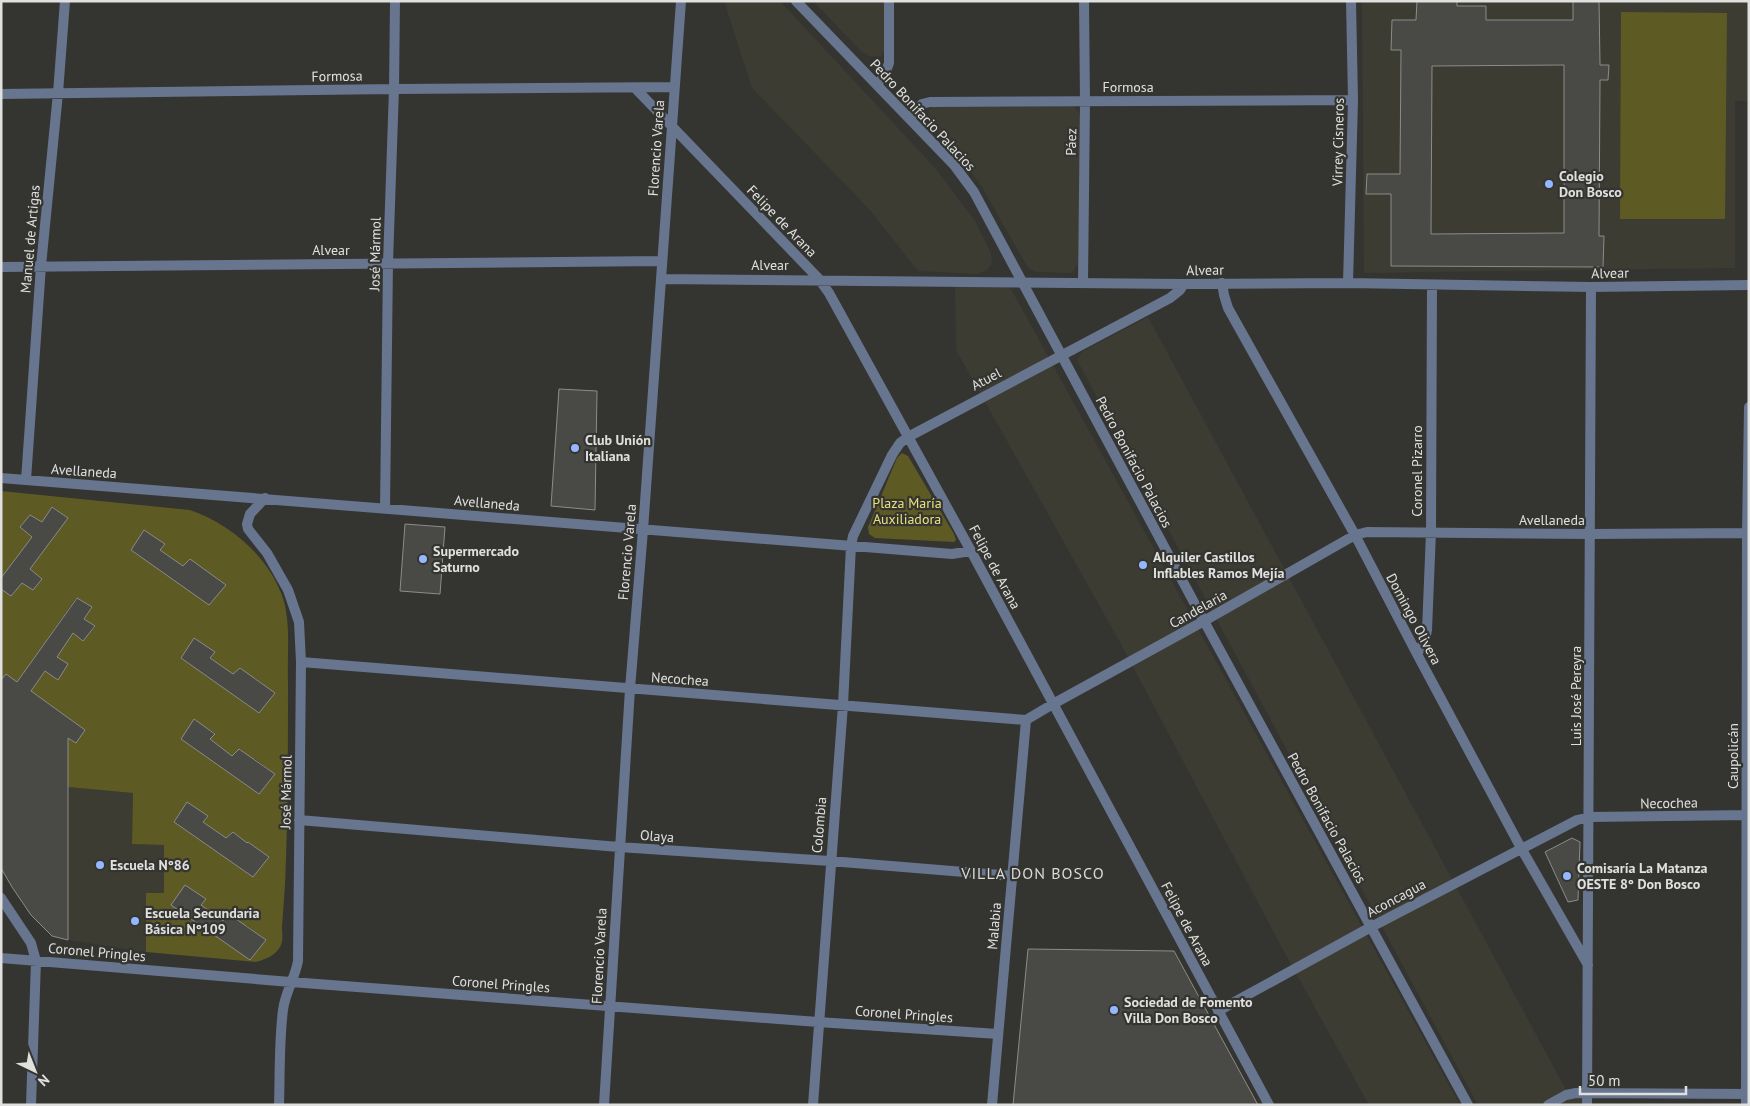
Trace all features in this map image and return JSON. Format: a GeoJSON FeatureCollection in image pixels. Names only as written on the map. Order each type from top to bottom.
{"type":"FeatureCollection","features":[{"type":"Feature","properties":{"kind":"street","name":"Manuel de Artigas"},"geometry":{"type":"LineString","coordinates":[[26,480],[41,266],[65,1]]}},
{"type":"Feature","properties":{"kind":"street","name":"José Mármol"},"geometry":{"type":"LineString","coordinates":[[385,508],[388,264],[395,1]]}},
{"type":"Feature","properties":{"kind":"street","name":"Florencio Varela"},"geometry":{"type":"LineString","coordinates":[[604,1105],[630,688],[662,279],[671,125],[681,1]]}},
{"type":"Feature","properties":{"kind":"street","name":"Pedro Bonifacio Palacios"},"geometry":{"type":"LineString","coordinates":[[796,1],[954,165],[974,192],[1204,621],[1468,1105]]}},
{"type":"Feature","properties":{"kind":"street"},"geometry":{"type":"LineString","coordinates":[[876,83],[883,79],[889,63],[889,1]]}},
{"type":"Feature","properties":{"kind":"street","name":"Páez"},"geometry":{"type":"LineString","coordinates":[[1083,283],[1086,101],[1084,1]]}},
{"type":"Feature","properties":{"kind":"street","name":"Virrey Cisneros"},"geometry":{"type":"LineString","coordinates":[[1348,283],[1353,100],[1351,1]]}},
{"type":"Feature","properties":{"kind":"street","name":"Formosa"},"geometry":{"type":"LineString","coordinates":[[1,94],[674,87]]}},
{"type":"Feature","properties":{"kind":"street","name":"Felipe de Arana"},"geometry":{"type":"LineString","coordinates":[[635,88],[820,279],[829,293],[971,551],[1269,1105]]}},
{"type":"Feature","properties":{"kind":"street","name":"Formosa"},"geometry":{"type":"LineString","coordinates":[[910,118],[922,104],[930,102],[1353,100]]}},
{"type":"Feature","properties":{"kind":"street","name":"Alvear"},"geometry":{"type":"LineString","coordinates":[[1,268],[41,266],[662,261]]}},
{"type":"Feature","properties":{"kind":"street","name":"Alvear"},"geometry":{"type":"LineString","coordinates":[[662,279],[820,279],[1184,284],[1348,283],[1591,287],[1749,284]]}},
{"type":"Feature","properties":{"kind":"street","name":"Domingo Olivera"},"geometry":{"type":"LineString","coordinates":[[1222,283],[1228,308],[1355,535],[1416,654],[1521,848],[1588,966]]}},
{"type":"Feature","properties":{"kind":"street","name":"Atuel"},"geometry":{"type":"LineString","coordinates":[[851,546],[853,536],[892,455],[900,443],[908,436],[1170,298],[1184,284]]}},
{"type":"Feature","properties":{"kind":"street","name":"Coronel Pizarro"},"geometry":{"type":"LineString","coordinates":[[1416,654],[1426,640],[1431,532],[1432,285]]}},
{"type":"Feature","properties":{"kind":"street","name":"Luis José Pereyra"},"geometry":{"type":"LineString","coordinates":[[1587,1105],[1590,817],[1589,534],[1591,287]]}},
{"type":"Feature","properties":{"kind":"street","name":"Caupolicán"},"geometry":{"type":"LineString","coordinates":[[1746,1105],[1748,1094],[1749,407]]}},
{"type":"Feature","properties":{"kind":"street","name":"Avellaneda"},"geometry":{"type":"LineString","coordinates":[[1,478],[952,554],[971,551]]}},
{"type":"Feature","properties":{"kind":"street","name":"José Mármol"},"geometry":{"type":"LineString","coordinates":[[265,498],[250,514],[247,524],[248,529],[267,553],[288,590],[299,622],[301,662],[298,962],[283,1010],[279,1105]]}},
{"type":"Feature","properties":{"kind":"street","name":"Avellaneda"},"geometry":{"type":"LineString","coordinates":[[1355,535],[1367,532],[1748,533]]}},
{"type":"Feature","properties":{"kind":"street","name":"Candelaria"},"geometry":{"type":"LineString","coordinates":[[1053,704],[1355,535]]}},
{"type":"Feature","properties":{"kind":"street","name":"Colombia"},"geometry":{"type":"LineString","coordinates":[[812,1105],[843,705],[851,546]]}},
{"type":"Feature","properties":{"kind":"street","name":"Necochea"},"geometry":{"type":"LineString","coordinates":[[301,662],[1026,720]]}},
{"type":"Feature","properties":{"kind":"street"},"geometry":{"type":"LineString","coordinates":[[1026,720],[1053,704]]}},
{"type":"Feature","properties":{"kind":"street","name":"Malabia"},"geometry":{"type":"LineString","coordinates":[[992,1105],[1026,720]]}},
{"type":"Feature","properties":{"kind":"street","name":"Necochea"},"geometry":{"type":"LineString","coordinates":[[1590,817],[1748,815]]}},
{"type":"Feature","properties":{"kind":"street","name":"Aconcagua"},"geometry":{"type":"LineString","coordinates":[[1218,1011],[1521,848],[1577,820],[1590,817]]}},
{"type":"Feature","properties":{"kind":"street","name":"Olaya"},"geometry":{"type":"LineString","coordinates":[[299,820],[619,847],[830,861],[1013,876]]}},
{"type":"Feature","properties":{"kind":"street"},"geometry":{"type":"LineString","coordinates":[[1,898],[31,943],[36,961],[31,1105]]}},
{"type":"Feature","properties":{"kind":"street","name":"Coronel Pringles"},"geometry":{"type":"LineString","coordinates":[[1,958],[291,982],[998,1034]]}},
{"type":"Feature","properties":{"kind":"street"},"geometry":{"type":"LineString","coordinates":[[1548,1105],[1566,1096],[1587,1093],[1748,1094]]}},
{"type":"Feature","properties":{"kind":"shaded area"},"geometry":{"type":"Polygon","coordinates":[[[724,1],[780,1],[936,169],[975,221],[991,253],[992,264],[987,270],[978,274],[918,271],[869,209],[752,88],[724,1]]]}},
{"type":"Feature","properties":{"kind":"shaded area"},"geometry":{"type":"Polygon","coordinates":[[[813,1],[884,1],[885,48],[882,55],[878,57],[869,56],[862,52],[813,1]]]}},
{"type":"Feature","properties":{"kind":"shaded area","name":"Colegio Don Bosco"},"geometry":{"type":"Polygon","coordinates":[[[1362,1],[1749,1],[1749,101],[1735,101],[1735,268],[1364,273],[1362,1]]]}},
{"type":"Feature","properties":{"kind":"shaded area"},"geometry":{"type":"Polygon","coordinates":[[[933,105],[1073,105],[1078,111],[1082,121],[1078,264],[1071,273],[1036,272],[1028,268],[982,187],[930,125],[927,119],[933,105]]]}},
{"type":"Feature","properties":{"kind":"shaded area"},"geometry":{"type":"Polygon","coordinates":[[[955,284],[1006,287],[1011,289],[1460,1105],[1369,1105],[1289,961],[1122,646],[956,350],[955,284]]]}},
{"type":"Feature","properties":{"kind":"shaded area"},"geometry":{"type":"Polygon","coordinates":[[[1148,317],[1571,1099],[1582,1099],[1587,1105],[1478,1105],[1077,360],[1083,351],[1148,317]]]}},
{"type":"Feature","properties":{"kind":"shaded area","name":"Escuela N°86"},"geometry":{"type":"Polygon","coordinates":[[[68,787],[133,793],[132,844],[164,845],[164,893],[146,894],[146,952],[68,940],[68,787]]]}},
{"type":"Feature","properties":{"kind":"green space"},"geometry":{"type":"Polygon","coordinates":[[[1621,12],[1727,13],[1725,219],[1620,219],[1621,12]]]}},
{"type":"Feature","properties":{"kind":"green space","name":"Plaza María Auxiliadora"},"geometry":{"type":"Polygon","coordinates":[[[902,453],[908,456],[954,534],[956,540],[954,542],[875,538],[869,534],[868,527],[897,458],[902,453]]]}},
{"type":"Feature","properties":{"kind":"green space"},"geometry":{"type":"Polygon","coordinates":[[[1,491],[190,510],[205,516],[234,533],[247,544],[268,569],[277,583],[283,598],[287,618],[288,639],[285,885],[282,942],[278,950],[272,955],[256,962],[146,952],[146,893],[164,893],[164,845],[132,844],[133,793],[68,787],[62,734],[76,743],[85,730],[31,691],[73,633],[83,641],[95,627],[84,619],[92,607],[76,598],[17,682],[6,675],[1,680],[1,589],[11,596],[22,583],[33,590],[42,579],[30,569],[68,518],[53,507],[42,522],[30,515],[20,527],[32,537],[1,578],[1,491]],[[144,530],[131,550],[209,605],[225,585],[205,570],[199,577],[190,560],[183,566],[160,550],[165,544],[144,530]],[[194,638],[181,658],[259,713],[275,693],[255,678],[249,685],[246,673],[240,668],[233,674],[210,658],[214,652],[194,638]],[[194,720],[181,739],[259,794],[275,774],[255,759],[249,766],[246,754],[240,749],[232,756],[210,739],[215,733],[194,720]],[[187,803],[174,822],[253,877],[269,857],[248,842],[242,849],[240,837],[233,832],[226,838],[203,822],[208,816],[187,803]],[[205,899],[172,905],[250,960],[266,940],[246,925],[240,932],[229,914],[223,921],[201,905],[205,899]]]}},
{"type":"Feature","properties":{"kind":"building","name":"Colegio Don Bosco"},"geometry":{"type":"Polygon","coordinates":[[[1417,1],[1457,1],[1457,6],[1486,6],[1486,20],[1573,20],[1573,1],[1599,1],[1600,65],[1609,65],[1608,80],[1600,80],[1599,236],[1604,236],[1603,267],[1391,266],[1391,194],[1366,194],[1367,174],[1400,174],[1401,50],[1391,50],[1392,20],[1416,20],[1417,1]],[[1564,65],[1432,66],[1431,234],[1564,233],[1564,65]]]}},
{"type":"Feature","properties":{"kind":"building","name":"Club Unión Italiana"},"geometry":{"type":"Polygon","coordinates":[[[559,389],[597,391],[595,510],[551,506],[559,389]]]}},
{"type":"Feature","properties":{"kind":"building"},"geometry":{"type":"Polygon","coordinates":[[[52,507],[68,518],[30,569],[42,579],[33,590],[22,583],[11,596],[1,589],[1,578],[32,537],[20,527],[30,515],[42,522],[52,507]]]}},
{"type":"Feature","properties":{"kind":"building","name":"Supermercado Saturno"},"geometry":{"type":"Polygon","coordinates":[[[405,524],[445,527],[440,594],[400,591],[405,524]]]}},
{"type":"Feature","properties":{"kind":"building"},"geometry":{"type":"Polygon","coordinates":[[[144,530],[165,544],[160,550],[183,566],[190,559],[226,585],[209,605],[131,550],[144,530]]]}},
{"type":"Feature","properties":{"kind":"building"},"geometry":{"type":"Polygon","coordinates":[[[77,598],[92,607],[84,619],[95,626],[83,641],[73,633],[57,657],[68,664],[58,680],[45,671],[31,691],[85,730],[76,743],[68,738],[68,940],[52,936],[31,915],[1,868],[1,680],[6,674],[17,682],[77,598]]]}},
{"type":"Feature","properties":{"kind":"building"},"geometry":{"type":"Polygon","coordinates":[[[194,638],[215,652],[210,658],[233,674],[240,668],[275,693],[259,713],[181,658],[194,638]]]}},
{"type":"Feature","properties":{"kind":"building"},"geometry":{"type":"Polygon","coordinates":[[[194,719],[215,734],[210,739],[232,756],[239,749],[275,774],[259,794],[181,739],[194,719]]]}},
{"type":"Feature","properties":{"kind":"building"},"geometry":{"type":"Polygon","coordinates":[[[187,802],[208,816],[203,822],[226,838],[233,832],[269,857],[253,877],[174,822],[187,802]]]}},
{"type":"Feature","properties":{"kind":"building","name":"Comisaría La Matanza OESTE 8° Don Bosco"},"geometry":{"type":"Polygon","coordinates":[[[1572,838],[1580,842],[1578,900],[1568,902],[1545,852],[1572,838]]]}},
{"type":"Feature","properties":{"kind":"building"},"geometry":{"type":"Polygon","coordinates":[[[185,885],[206,899],[201,905],[223,921],[229,914],[266,940],[250,960],[171,905],[185,885]]]}},
{"type":"Feature","properties":{"kind":"building","name":"Sociedad de Fomento Villa Don Bosco"},"geometry":{"type":"Polygon","coordinates":[[[1028,949],[1174,951],[1258,1105],[1013,1105],[1028,949]]]}},
{"type":"Feature","properties":{"kind":"place","name":"Colegio Don Bosco"},"geometry":{"type":"Point","coordinates":[1549,184]}},
{"type":"Feature","properties":{"kind":"place","name":"Club Unión Italiana"},"geometry":{"type":"Point","coordinates":[575,448]}},
{"type":"Feature","properties":{"kind":"place","name":"Supermercado Saturno"},"geometry":{"type":"Point","coordinates":[423,559]}},
{"type":"Feature","properties":{"kind":"place","name":"Alquiler Castillos Inflables Ramos Mejía"},"geometry":{"type":"Point","coordinates":[1143,565]}},
{"type":"Feature","properties":{"kind":"place","name":"Escuela N°86"},"geometry":{"type":"Point","coordinates":[100,865]}},
{"type":"Feature","properties":{"kind":"place","name":"Comisaría La Matanza OESTE 8° Don Bosco"},"geometry":{"type":"Point","coordinates":[1567,876]}},
{"type":"Feature","properties":{"kind":"place","name":"Escuela Secundaria Básica N°109"},"geometry":{"type":"Point","coordinates":[135,921]}},
{"type":"Feature","properties":{"kind":"place","name":"Sociedad de Fomento Villa Don Bosco"},"geometry":{"type":"Point","coordinates":[1114,1010]}},
{"type":"Feature","properties":{"kind":"district","name":"VILLA DON BOSCO"},"geometry":{"type":"Point","coordinates":[1033,873]}}]}
